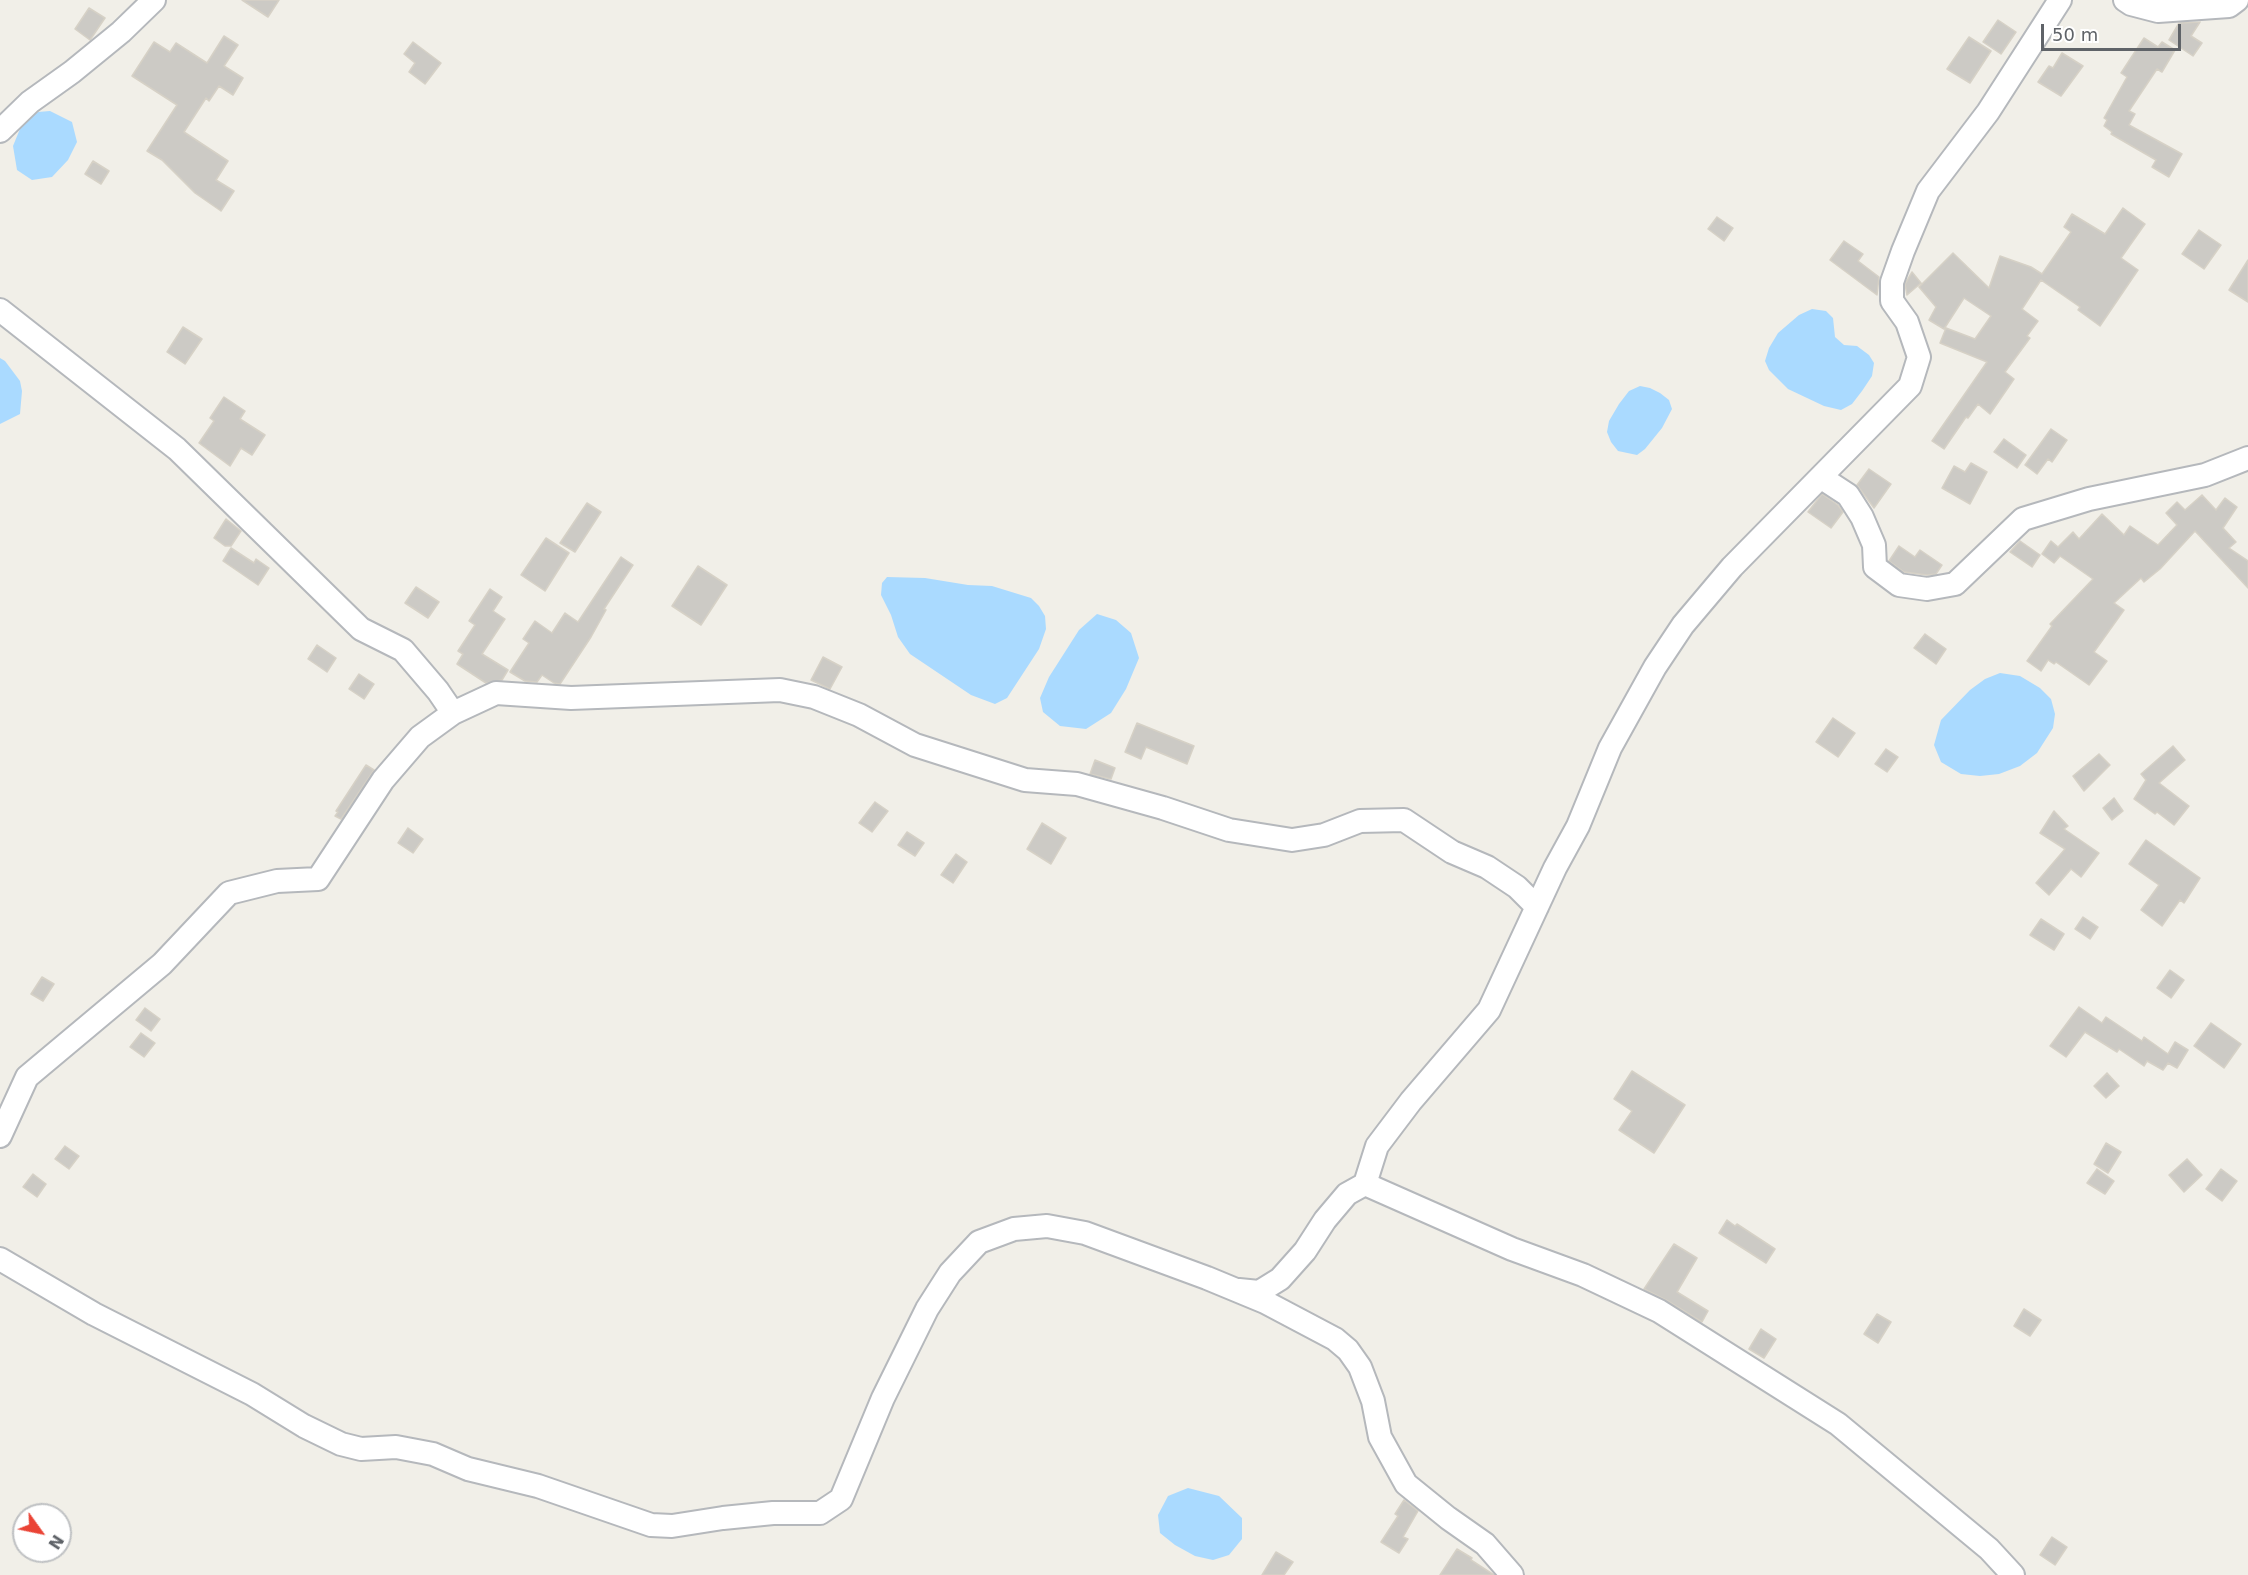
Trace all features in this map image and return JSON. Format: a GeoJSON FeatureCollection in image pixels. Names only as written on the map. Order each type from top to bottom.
{"type":"FeatureCollection","features":[{"type":"Feature","properties":{"kind":"street"},"geometry":{"type":"LineString","coordinates":[[0,131],[30,102],[72,72],[121,32],[154,0]]}},
{"type":"Feature","properties":{"kind":"street"},"geometry":{"type":"LineString","coordinates":[[1235,1290],[1259,1292],[1280,1279],[1305,1251],[1325,1220],[1347,1194],[1365,1184],[1377,1146],[1411,1101],[1489,1010],[1578,826],[1610,748],[1655,667],[1683,625],[1732,567],[1910,386],[1919,357],[1907,322],[1892,301],[1892,282],[1903,251],[1928,191],[1988,112],[2060,0]]}},
{"type":"Feature","properties":{"kind":"street"},"geometry":{"type":"LineString","coordinates":[[2125,0],[2131,4],[2158,11],[2229,6],[2237,0]]}},
{"type":"Feature","properties":{"kind":"street"},"geometry":{"type":"LineString","coordinates":[[0,310],[177,449],[361,629],[403,650],[438,691],[453,713]]}},
{"type":"Feature","properties":{"kind":"street"},"geometry":{"type":"LineString","coordinates":[[1822,477],[1848,495],[1862,517],[1874,545],[1875,567],[1899,585],[1927,589],[1956,584],[2023,519],[2089,499],[2205,475],[2248,458]]}},
{"type":"Feature","properties":{"kind":"street"},"geometry":{"type":"LineString","coordinates":[[0,1137],[27,1077],[162,964],[230,894],[277,881],[318,879],[383,780],[420,737],[453,713],[496,693],[571,698],[780,690],[814,697],[860,715],[915,745],[1025,780],[1077,784],[1229,830],[1292,840],[1324,835],[1360,821],[1404,820],[1452,852],[1487,867],[1517,887],[1537,907]]}},
{"type":"Feature","properties":{"kind":"street"},"geometry":{"type":"LineString","coordinates":[[1365,1184],[1512,1249],[1583,1275],[1659,1311],[1838,1424],[1980,1541],[2013,1575]]}},
{"type":"Feature","properties":{"kind":"street"},"geometry":{"type":"LineString","coordinates":[[0,1259],[94,1314],[252,1394],[304,1426],[341,1444],[361,1449],[396,1447],[433,1454],[468,1469],[538,1486],[651,1525],[672,1526],[773,1513],[820,1513],[841,1499],[883,1398],[927,1309],[950,1273],[979,1242],[1014,1229],[1047,1226],[1085,1233],[1265,1302],[1335,1339],[1348,1350],[1360,1367],[1374,1401],[1380,1437],[1406,1484],[1485,1544],[1512,1575]]}},
{"type":"Feature","properties":{"kind":"water"},"geometry":{"type":"Polygon","coordinates":[[[50,111],[72,122],[77,142],[68,160],[52,177],[32,180],[17,170],[13,146],[22,124],[38,112],[50,111]]]}},
{"type":"Feature","properties":{"kind":"water"},"geometry":{"type":"Polygon","coordinates":[[[1812,309],[1826,311],[1833,318],[1835,337],[1844,345],[1857,346],[1869,355],[1874,363],[1872,376],[1862,391],[1852,404],[1841,410],[1824,406],[1788,389],[1769,370],[1765,361],[1769,348],[1778,333],[1799,315],[1812,309]]]}},
{"type":"Feature","properties":{"kind":"water"},"geometry":{"type":"Polygon","coordinates":[[[0,358],[5,361],[20,381],[22,391],[20,414],[0,424],[0,358]]]}},
{"type":"Feature","properties":{"kind":"water"},"geometry":{"type":"Polygon","coordinates":[[[1640,386],[1660,393],[1669,400],[1672,409],[1662,428],[1637,455],[1618,451],[1607,432],[1609,421],[1619,404],[1629,391],[1640,386]]]}},
{"type":"Feature","properties":{"kind":"water"},"geometry":{"type":"Polygon","coordinates":[[[887,577],[925,578],[968,585],[992,586],[1031,598],[1039,606],[1045,616],[1046,629],[1039,649],[1007,698],[995,704],[971,695],[910,654],[898,637],[881,595],[882,583],[887,577]]]}},
{"type":"Feature","properties":{"kind":"water"},"geometry":{"type":"Polygon","coordinates":[[[1097,614],[1116,620],[1131,633],[1139,658],[1126,689],[1111,713],[1086,729],[1060,726],[1043,712],[1040,698],[1049,677],[1079,630],[1097,614]]]}},
{"type":"Feature","properties":{"kind":"water"},"geometry":{"type":"Polygon","coordinates":[[[2000,673],[2020,676],[2040,688],[2051,699],[2055,714],[2053,728],[2037,753],[2020,766],[1999,774],[1980,776],[1961,774],[1941,762],[1934,745],[1941,720],[1970,690],[1985,679],[2000,673]]]}},
{"type":"Feature","properties":{"kind":"water"},"geometry":{"type":"Polygon","coordinates":[[[1188,1488],[1219,1496],[1242,1518],[1242,1539],[1229,1555],[1213,1560],[1195,1556],[1160,1533],[1158,1515],[1168,1496],[1188,1488]]]}},
{"type":"Feature","properties":{"kind":"building"},"geometry":{"type":"Polygon","coordinates":[[[242,0],[279,0],[268,17],[242,0]]]}},
{"type":"Feature","properties":{"kind":"building"},"geometry":{"type":"Polygon","coordinates":[[[89,8],[105,18],[90,40],[75,29],[89,8]]]}},
{"type":"Feature","properties":{"kind":"building"},"geometry":{"type":"Polygon","coordinates":[[[1998,20],[2016,32],[2001,54],[1983,42],[1998,20]]]}},
{"type":"Feature","properties":{"kind":"building"},"geometry":{"type":"Polygon","coordinates":[[[2200,22],[2191,36],[2202,43],[2193,56],[2169,40],[2179,23],[2200,22]]]}},
{"type":"Feature","properties":{"kind":"building"},"geometry":{"type":"Polygon","coordinates":[[[224,36],[238,45],[224,66],[243,78],[233,95],[219,86],[209,101],[206,98],[184,132],[228,161],[216,180],[234,191],[221,211],[195,193],[162,160],[147,151],[177,105],[132,76],[154,42],[170,52],[176,43],[207,63],[224,36]]]}},
{"type":"Feature","properties":{"kind":"building"},"geometry":{"type":"Polygon","coordinates":[[[1969,37],[1991,51],[1970,83],[1947,69],[1969,37]]]}},
{"type":"Feature","properties":{"kind":"building"},"geometry":{"type":"Polygon","coordinates":[[[2144,38],[2158,47],[2162,42],[2175,50],[2162,72],[2157,69],[2129,111],[2135,114],[2129,125],[2182,154],[2169,177],[2152,167],[2156,160],[2111,134],[2112,132],[2104,126],[2107,120],[2104,118],[2127,77],[2121,73],[2144,38]]]}},
{"type":"Feature","properties":{"kind":"building"},"geometry":{"type":"Polygon","coordinates":[[[413,42],[441,63],[425,84],[409,72],[415,63],[404,54],[413,42]]]}},
{"type":"Feature","properties":{"kind":"building"},"geometry":{"type":"Polygon","coordinates":[[[2062,53],[2083,66],[2061,96],[2038,82],[2049,66],[2053,68],[2062,53]]]}},
{"type":"Feature","properties":{"kind":"building"},"geometry":{"type":"Polygon","coordinates":[[[93,161],[109,171],[101,184],[85,174],[93,161]]]}},
{"type":"Feature","properties":{"kind":"building"},"geometry":{"type":"Polygon","coordinates":[[[2123,208],[2145,224],[2121,258],[2138,270],[2100,326],[2078,310],[2080,307],[2041,280],[2022,309],[2038,321],[2027,336],[2030,338],[2005,372],[2014,379],[1990,414],[1978,404],[1944,449],[1932,441],[1987,362],[1940,343],[1946,328],[1975,339],[1991,316],[1964,298],[1944,329],[1929,320],[1936,307],[1919,287],[1953,253],[1989,288],[2000,256],[2031,267],[2042,274],[2071,232],[2064,227],[2072,214],[2105,234],[2123,208]]]}},
{"type":"Feature","properties":{"kind":"building"},"geometry":{"type":"Polygon","coordinates":[[[1717,217],[1733,228],[1724,241],[1708,229],[1717,217]]]}},
{"type":"Feature","properties":{"kind":"building"},"geometry":{"type":"Polygon","coordinates":[[[2199,230],[2221,245],[2204,269],[2182,254],[2199,230]]]}},
{"type":"Feature","properties":{"kind":"building"},"geometry":{"type":"Polygon","coordinates":[[[1844,241],[1863,254],[1858,261],[1879,277],[1877,295],[1830,260],[1844,241]]]}},
{"type":"Feature","properties":{"kind":"building"},"geometry":{"type":"Polygon","coordinates":[[[2248,260],[2248,302],[2229,290],[2248,260]]]}},
{"type":"Feature","properties":{"kind":"building"},"geometry":{"type":"Polygon","coordinates":[[[1912,272],[1921,283],[1907,295],[1905,284],[1912,272]]]}},
{"type":"Feature","properties":{"kind":"building"},"geometry":{"type":"Polygon","coordinates":[[[183,327],[202,339],[185,364],[167,352],[183,327]]]}},
{"type":"Feature","properties":{"kind":"building"},"geometry":{"type":"Polygon","coordinates":[[[224,397],[245,411],[240,419],[265,435],[252,455],[241,448],[230,466],[199,443],[214,421],[210,418],[224,397]]]}},
{"type":"Feature","properties":{"kind":"building"},"geometry":{"type":"Polygon","coordinates":[[[2051,429],[2067,440],[2052,462],[2048,459],[2037,474],[2025,465],[2051,429]]]}},
{"type":"Feature","properties":{"kind":"building"},"geometry":{"type":"Polygon","coordinates":[[[2004,439],[2026,455],[2017,468],[1994,452],[2004,439]]]}},
{"type":"Feature","properties":{"kind":"building"},"geometry":{"type":"Polygon","coordinates":[[[1971,463],[1987,472],[1970,504],[1942,488],[1954,466],[1965,472],[1971,463]]]}},
{"type":"Feature","properties":{"kind":"building"},"geometry":{"type":"Polygon","coordinates":[[[1869,469],[1891,484],[1874,508],[1857,485],[1869,469]]]}},
{"type":"Feature","properties":{"kind":"building"},"geometry":{"type":"Polygon","coordinates":[[[1822,494],[1838,505],[1843,512],[1831,528],[1808,512],[1822,494]]]}},
{"type":"Feature","properties":{"kind":"building"},"geometry":{"type":"Polygon","coordinates":[[[2202,495],[2216,510],[2225,498],[2237,507],[2223,528],[2236,542],[2229,548],[2248,561],[2248,588],[2195,531],[2160,569],[2144,582],[2141,578],[2114,603],[2124,610],[2094,652],[2107,661],[2089,685],[2056,662],[2054,664],[2048,660],[2041,671],[2027,661],[2052,626],[2050,624],[2093,579],[2060,556],[2054,563],[2042,554],[2051,541],[2058,547],[2073,532],[2079,539],[2102,514],[2124,535],[2130,526],[2158,545],[2177,525],[2166,513],[2177,502],[2185,510],[2202,495]]]}},
{"type":"Feature","properties":{"kind":"building"},"geometry":{"type":"Polygon","coordinates":[[[587,503],[601,512],[575,552],[560,543],[587,503]]]}},
{"type":"Feature","properties":{"kind":"building"},"geometry":{"type":"Polygon","coordinates":[[[226,519],[241,531],[231,546],[225,546],[214,538],[226,519]]]}},
{"type":"Feature","properties":{"kind":"building"},"geometry":{"type":"Polygon","coordinates":[[[546,538],[569,553],[545,591],[521,575],[546,538]]]}},
{"type":"Feature","properties":{"kind":"building"},"geometry":{"type":"Polygon","coordinates":[[[2020,541],[2040,555],[2032,567],[2010,552],[2020,541]]]}},
{"type":"Feature","properties":{"kind":"building"},"geometry":{"type":"Polygon","coordinates":[[[1899,546],[1915,557],[1920,550],[1942,565],[1936,574],[1904,572],[1889,561],[1899,546]]]}},
{"type":"Feature","properties":{"kind":"building"},"geometry":{"type":"Polygon","coordinates":[[[231,548],[254,563],[256,559],[269,568],[258,585],[223,561],[231,548]]]}},
{"type":"Feature","properties":{"kind":"building"},"geometry":{"type":"Polygon","coordinates":[[[621,557],[633,565],[604,609],[606,610],[591,637],[560,684],[542,675],[537,682],[525,681],[510,672],[529,643],[523,639],[535,621],[552,633],[565,613],[578,622],[621,557]]]}},
{"type":"Feature","properties":{"kind":"building"},"geometry":{"type":"Polygon","coordinates":[[[698,566],[727,585],[701,625],[672,606],[698,566]]]}},
{"type":"Feature","properties":{"kind":"building"},"geometry":{"type":"Polygon","coordinates":[[[416,587],[439,602],[428,618],[405,603],[416,587]]]}},
{"type":"Feature","properties":{"kind":"building"},"geometry":{"type":"Polygon","coordinates":[[[490,589],[502,597],[493,611],[505,619],[482,654],[508,670],[502,680],[486,683],[457,664],[463,654],[458,651],[475,625],[469,621],[490,589]]]}},
{"type":"Feature","properties":{"kind":"building"},"geometry":{"type":"Polygon","coordinates":[[[1925,634],[1946,649],[1936,664],[1914,648],[1925,634]]]}},
{"type":"Feature","properties":{"kind":"building"},"geometry":{"type":"Polygon","coordinates":[[[317,645],[336,658],[327,672],[308,659],[317,645]]]}},
{"type":"Feature","properties":{"kind":"building"},"geometry":{"type":"Polygon","coordinates":[[[823,657],[842,667],[830,689],[811,680],[823,657]]]}},
{"type":"Feature","properties":{"kind":"building"},"geometry":{"type":"Polygon","coordinates":[[[359,674],[374,684],[364,699],[349,689],[359,674]]]}},
{"type":"Feature","properties":{"kind":"building"},"geometry":{"type":"Polygon","coordinates":[[[1833,718],[1855,733],[1838,757],[1816,742],[1833,718]]]}},
{"type":"Feature","properties":{"kind":"building"},"geometry":{"type":"Polygon","coordinates":[[[1137,723],[1194,746],[1187,764],[1146,747],[1141,759],[1125,752],[1137,723]]]}},
{"type":"Feature","properties":{"kind":"building"},"geometry":{"type":"Polygon","coordinates":[[[2173,746],[2185,760],[2159,783],[2189,806],[2174,825],[2134,799],[2146,780],[2141,774],[2173,746]]]}},
{"type":"Feature","properties":{"kind":"building"},"geometry":{"type":"Polygon","coordinates":[[[1886,749],[1898,757],[1887,772],[1875,764],[1886,749]]]}},
{"type":"Feature","properties":{"kind":"building"},"geometry":{"type":"Polygon","coordinates":[[[2099,754],[2110,765],[2084,791],[2073,776],[2099,754]]]}},
{"type":"Feature","properties":{"kind":"building"},"geometry":{"type":"Polygon","coordinates":[[[1095,760],[1115,768],[1111,779],[1090,774],[1095,760]]]}},
{"type":"Feature","properties":{"kind":"building"},"geometry":{"type":"Polygon","coordinates":[[[366,765],[374,770],[341,819],[335,816],[338,812],[336,811],[366,765]]]}},
{"type":"Feature","properties":{"kind":"building"},"geometry":{"type":"Polygon","coordinates":[[[2114,798],[2123,811],[2112,820],[2103,808],[2114,798]]]}},
{"type":"Feature","properties":{"kind":"building"},"geometry":{"type":"Polygon","coordinates":[[[875,802],[888,811],[872,832],[859,823],[875,802]]]}},
{"type":"Feature","properties":{"kind":"building"},"geometry":{"type":"Polygon","coordinates":[[[2054,811],[2068,826],[2064,829],[2099,853],[2081,877],[2071,869],[2049,895],[2036,883],[2065,849],[2040,833],[2054,811]]]}},
{"type":"Feature","properties":{"kind":"building"},"geometry":{"type":"Polygon","coordinates":[[[1042,823],[1066,838],[1051,864],[1027,849],[1042,823]]]}},
{"type":"Feature","properties":{"kind":"building"},"geometry":{"type":"Polygon","coordinates":[[[408,828],[423,839],[413,853],[398,843],[408,828]]]}},
{"type":"Feature","properties":{"kind":"building"},"geometry":{"type":"Polygon","coordinates":[[[907,832],[924,843],[915,856],[898,845],[907,832]]]}},
{"type":"Feature","properties":{"kind":"building"},"geometry":{"type":"Polygon","coordinates":[[[2146,840],[2200,878],[2184,903],[2180,900],[2162,926],[2141,910],[2159,885],[2129,864],[2146,840]]]}},
{"type":"Feature","properties":{"kind":"building"},"geometry":{"type":"Polygon","coordinates":[[[956,854],[967,862],[953,883],[941,875],[956,854]]]}},
{"type":"Feature","properties":{"kind":"building"},"geometry":{"type":"Polygon","coordinates":[[[2083,917],[2098,927],[2090,939],[2075,929],[2083,917]]]}},
{"type":"Feature","properties":{"kind":"building"},"geometry":{"type":"Polygon","coordinates":[[[2041,919],[2064,934],[2054,950],[2030,935],[2041,919]]]}},
{"type":"Feature","properties":{"kind":"building"},"geometry":{"type":"Polygon","coordinates":[[[2170,970],[2184,980],[2171,998],[2157,988],[2170,970]]]}},
{"type":"Feature","properties":{"kind":"building"},"geometry":{"type":"Polygon","coordinates":[[[42,977],[54,984],[43,1001],[31,994],[42,977]]]}},
{"type":"Feature","properties":{"kind":"building"},"geometry":{"type":"Polygon","coordinates":[[[2079,1007],[2102,1023],[2106,1017],[2142,1041],[2144,1037],[2168,1054],[2175,1042],[2188,1050],[2177,1068],[2168,1063],[2163,1070],[2147,1061],[2144,1066],[2119,1049],[2117,1052],[2085,1032],[2066,1057],[2050,1046],[2079,1007]]]}},
{"type":"Feature","properties":{"kind":"building"},"geometry":{"type":"Polygon","coordinates":[[[145,1008],[160,1019],[151,1031],[136,1020],[145,1008]]]}},
{"type":"Feature","properties":{"kind":"building"},"geometry":{"type":"Polygon","coordinates":[[[2211,1023],[2241,1044],[2224,1068],[2194,1046],[2211,1023]]]}},
{"type":"Feature","properties":{"kind":"building"},"geometry":{"type":"Polygon","coordinates":[[[141,1033],[155,1043],[144,1057],[130,1047],[141,1033]]]}},
{"type":"Feature","properties":{"kind":"building"},"geometry":{"type":"Polygon","coordinates":[[[1632,1071],[1685,1105],[1654,1153],[1619,1130],[1632,1111],[1614,1099],[1632,1071]]]}},
{"type":"Feature","properties":{"kind":"building"},"geometry":{"type":"Polygon","coordinates":[[[2107,1073],[2119,1086],[2106,1098],[2094,1086],[2107,1073]]]}},
{"type":"Feature","properties":{"kind":"building"},"geometry":{"type":"Polygon","coordinates":[[[2106,1143],[2121,1152],[2108,1173],[2094,1164],[2106,1143]]]}},
{"type":"Feature","properties":{"kind":"building"},"geometry":{"type":"Polygon","coordinates":[[[65,1146],[79,1156],[69,1169],[55,1159],[65,1146]]]}},
{"type":"Feature","properties":{"kind":"building"},"geometry":{"type":"Polygon","coordinates":[[[2187,1159],[2202,1175],[2184,1192],[2169,1175],[2187,1159]]]}},
{"type":"Feature","properties":{"kind":"building"},"geometry":{"type":"Polygon","coordinates":[[[2097,1169],[2114,1181],[2105,1194],[2087,1183],[2097,1169]]]}},
{"type":"Feature","properties":{"kind":"building"},"geometry":{"type":"Polygon","coordinates":[[[2221,1169],[2237,1181],[2222,1201],[2206,1189],[2221,1169]]]}},
{"type":"Feature","properties":{"kind":"building"},"geometry":{"type":"Polygon","coordinates":[[[33,1174],[46,1184],[37,1197],[23,1187],[33,1174]]]}},
{"type":"Feature","properties":{"kind":"building"},"geometry":{"type":"Polygon","coordinates":[[[1727,1220],[1775,1249],[1766,1263],[1719,1233],[1727,1220]]]}},
{"type":"Feature","properties":{"kind":"building"},"geometry":{"type":"Polygon","coordinates":[[[1674,1244],[1697,1258],[1677,1292],[1708,1311],[1702,1322],[1644,1289],[1674,1244]]]}},
{"type":"Feature","properties":{"kind":"building"},"geometry":{"type":"Polygon","coordinates":[[[2024,1309],[2041,1320],[2030,1336],[2014,1326],[2024,1309]]]}},
{"type":"Feature","properties":{"kind":"building"},"geometry":{"type":"Polygon","coordinates":[[[1877,1314],[1891,1322],[1878,1343],[1864,1334],[1877,1314]]]}},
{"type":"Feature","properties":{"kind":"building"},"geometry":{"type":"Polygon","coordinates":[[[1761,1329],[1776,1339],[1764,1358],[1749,1349],[1761,1329]]]}},
{"type":"Feature","properties":{"kind":"building"},"geometry":{"type":"Polygon","coordinates":[[[1404,1500],[1418,1511],[1403,1537],[1408,1539],[1399,1553],[1381,1542],[1398,1516],[1395,1514],[1404,1500]]]}},
{"type":"Feature","properties":{"kind":"building"},"geometry":{"type":"Polygon","coordinates":[[[2052,1537],[2067,1547],[2055,1565],[2040,1555],[2052,1537]]]}},
{"type":"Feature","properties":{"kind":"building"},"geometry":{"type":"Polygon","coordinates":[[[1457,1549],[1472,1558],[1471,1560],[1494,1575],[1440,1575],[1457,1549]]]}},
{"type":"Feature","properties":{"kind":"building"},"geometry":{"type":"Polygon","coordinates":[[[1276,1552],[1293,1562],[1284,1575],[1262,1575],[1276,1552]]]}}]}
